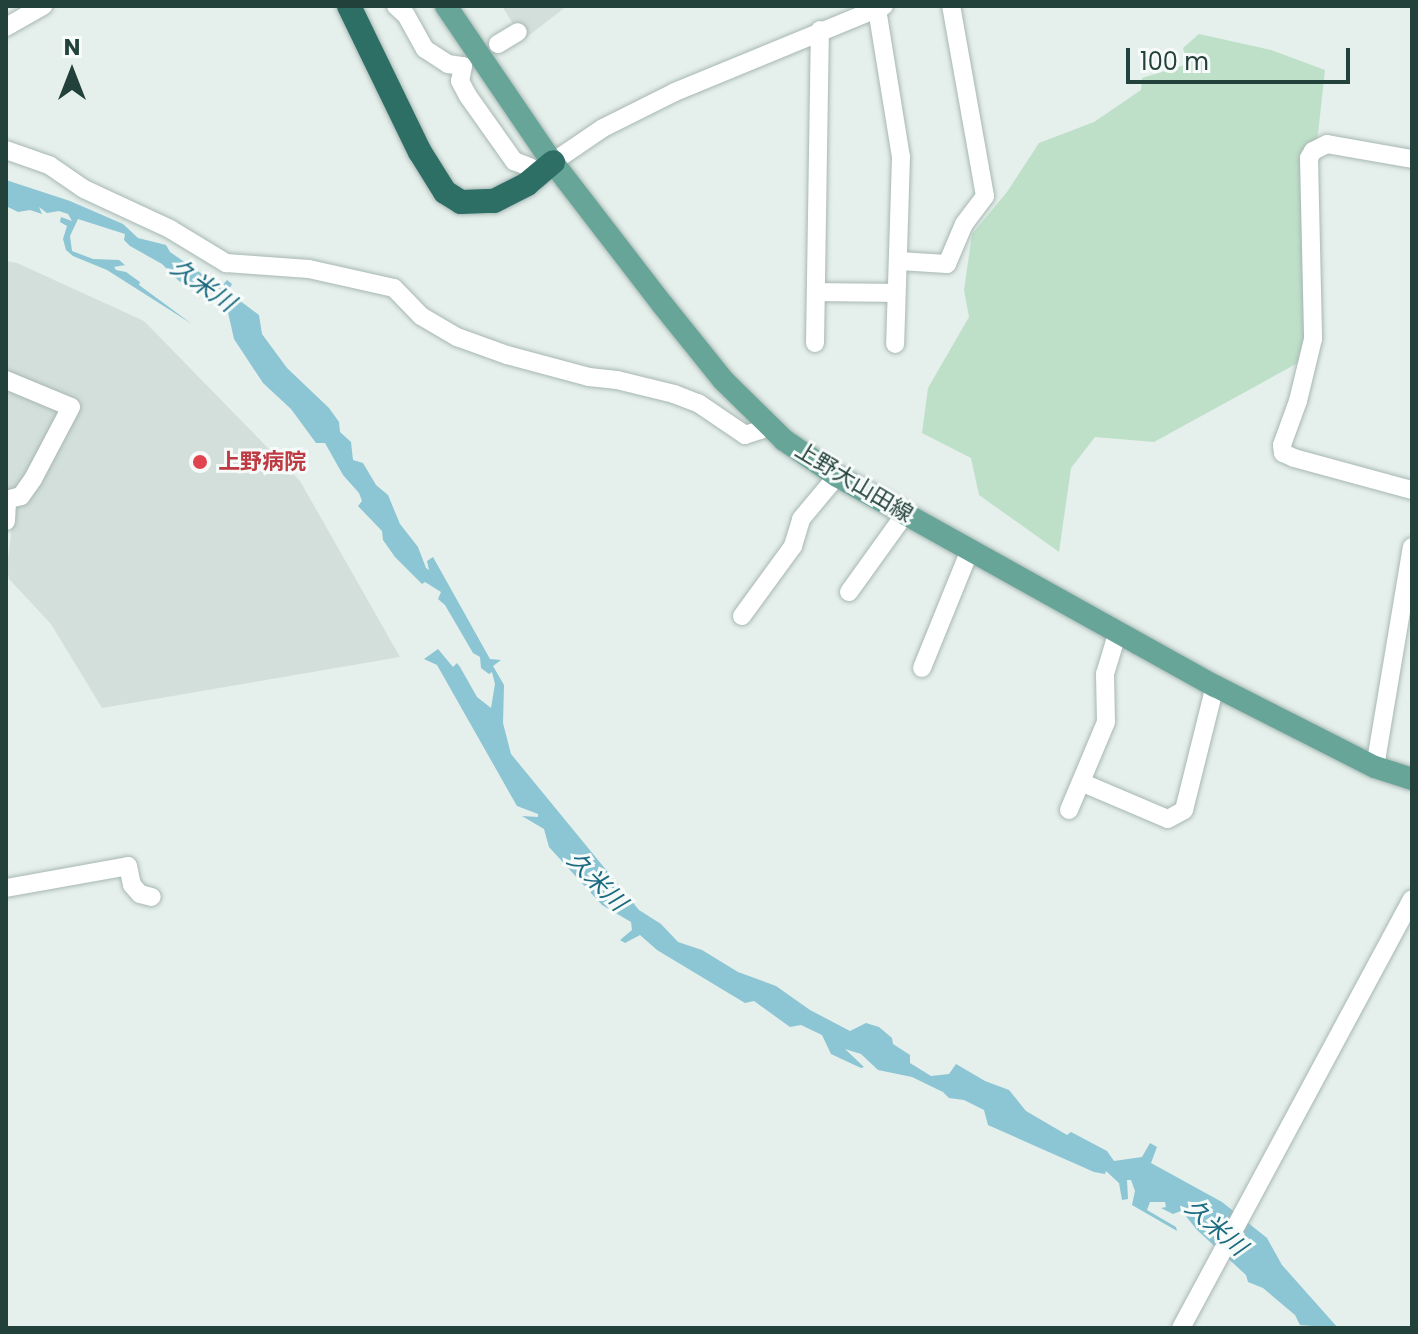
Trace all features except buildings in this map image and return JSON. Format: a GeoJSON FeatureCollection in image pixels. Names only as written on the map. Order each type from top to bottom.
{"type":"FeatureCollection","features":[{"type":"Feature","properties":{"kind":"highway"},"geometry":{"type":"LineString","coordinates":[[349,6],[420,152],[445,192],[461,202],[494,201],[527,184],[543,162]]}},
{"type":"Feature","properties":{"kind":"highway"},"geometry":{"type":"LineString","coordinates":[[363,6],[437,156],[453,178],[468,186],[489,186],[543,162]]}},
{"type":"Feature","properties":{"kind":"main road","name":"上野大山田線"},"geometry":{"type":"LineString","coordinates":[[446,6],[543,162],[723,380],[784,440],[837,476],[1215,686],[1375,767],[1412,779]]}},
{"type":"Feature","properties":{"kind":"street"},"geometry":{"type":"LineString","coordinates":[[6,27],[43,6]]}},
{"type":"Feature","properties":{"kind":"street"},"geometry":{"type":"LineString","coordinates":[[396,6],[406,15],[425,49],[448,64],[463,66],[460,81],[468,96],[514,161],[543,162],[675,92],[880,7],[901,157],[895,344]]}},
{"type":"Feature","properties":{"kind":"street"},"geometry":{"type":"LineString","coordinates":[[899,261],[947,264],[964,224],[985,196],[951,6]]}},
{"type":"Feature","properties":{"kind":"street"},"geometry":{"type":"LineString","coordinates":[[815,343],[820,30]]}},
{"type":"Feature","properties":{"kind":"street"},"geometry":{"type":"LineString","coordinates":[[498,44],[518,32]]}},
{"type":"Feature","properties":{"kind":"street"},"geometry":{"type":"LineString","coordinates":[[1412,159],[1327,144],[1313,151],[1309,158],[1313,339],[1298,401],[1282,445],[1283,453],[1294,458],[1412,490]]}},
{"type":"Feature","properties":{"kind":"street"},"geometry":{"type":"LineString","coordinates":[[6,150],[49,165],[84,189],[170,229],[226,263],[309,269],[394,288],[421,316],[457,337],[494,351],[589,377],[617,380],[674,394],[698,403],[745,435],[760,430],[766,422]]}},
{"type":"Feature","properties":{"kind":"street"},"geometry":{"type":"LineString","coordinates":[[818,292],[896,293]]}},
{"type":"Feature","properties":{"kind":"street"},"geometry":{"type":"LineString","coordinates":[[6,380],[71,407],[33,479],[21,496],[7,500],[6,521]]}},
{"type":"Feature","properties":{"kind":"street"},"geometry":{"type":"LineString","coordinates":[[742,616],[793,546],[801,519],[837,476]]}},
{"type":"Feature","properties":{"kind":"street"},"geometry":{"type":"LineString","coordinates":[[849,592],[905,514]]}},
{"type":"Feature","properties":{"kind":"street"},"geometry":{"type":"LineString","coordinates":[[1375,767],[1412,547]]}},
{"type":"Feature","properties":{"kind":"street"},"geometry":{"type":"LineString","coordinates":[[922,668],[970,550]]}},
{"type":"Feature","properties":{"kind":"street"},"geometry":{"type":"LineString","coordinates":[[1069,810],[1083,783],[1106,722],[1105,674],[1118,631]]}},
{"type":"Feature","properties":{"kind":"street"},"geometry":{"type":"LineString","coordinates":[[1083,783],[1168,819],[1184,810],[1215,686]]}},
{"type":"Feature","properties":{"kind":"street"},"geometry":{"type":"LineString","coordinates":[[6,888],[128,866],[132,885],[140,894],[152,897]]}},
{"type":"Feature","properties":{"kind":"street"},"geometry":{"type":"LineString","coordinates":[[1181,1328],[1412,899]]}},
{"type":"Feature","properties":{"kind":"shaded area"},"geometry":{"type":"Polygon","coordinates":[[[502,6],[567,6],[523,40],[502,6]]]}},
{"type":"Feature","properties":{"kind":"shaded area"},"geometry":{"type":"Polygon","coordinates":[[[6,261],[17,263],[144,321],[300,481],[400,657],[102,708],[51,624],[9,579],[7,567],[15,502],[51,457],[81,403],[6,375],[6,261]]]}},
{"type":"Feature","properties":{"kind":"shaded area"},"geometry":{"type":"Polygon","coordinates":[[[6,390],[62,411],[25,483],[6,503],[6,390]]]}},
{"type":"Feature","properties":{"kind":"green space"},"geometry":{"type":"Polygon","coordinates":[[[1199,34],[1271,50],[1325,70],[1317,143],[1305,359],[1154,442],[1095,437],[1071,468],[1059,552],[979,495],[971,458],[922,433],[928,388],[969,317],[964,290],[972,234],[1007,192],[1039,143],[1094,122],[1141,90],[1142,78],[1188,64],[1183,48],[1199,34]]]}},
{"type":"Feature","properties":{"kind":"water","name":"久米川"},"geometry":{"type":"Polygon","coordinates":[[[6,180],[70,201],[123,224],[138,238],[166,245],[170,252],[221,287],[227,280],[232,284],[228,292],[259,315],[262,334],[287,368],[329,408],[339,422],[340,432],[351,442],[353,460],[363,463],[376,485],[388,495],[400,524],[418,547],[426,568],[429,570],[427,561],[433,557],[490,659],[501,660],[493,666],[504,685],[503,723],[511,754],[639,910],[661,924],[678,942],[702,950],[738,972],[776,986],[810,1010],[850,1031],[866,1023],[879,1027],[892,1038],[893,1044],[910,1055],[910,1063],[931,1076],[949,1074],[956,1064],[985,1081],[1009,1090],[1026,1111],[1067,1135],[1071,1132],[1107,1151],[1114,1161],[1142,1157],[1150,1143],[1157,1147],[1151,1163],[1222,1202],[1267,1238],[1282,1265],[1338,1328],[1300,1325],[1295,1315],[1263,1288],[1248,1282],[1246,1275],[1197,1230],[1185,1215],[1186,1209],[1173,1214],[1161,1208],[1166,1207],[1165,1202],[1150,1202],[1147,1210],[1176,1227],[1177,1231],[1132,1205],[1135,1191],[1131,1180],[1127,1180],[1128,1199],[1122,1200],[1119,1183],[1106,1171],[1105,1174],[1094,1172],[988,1125],[984,1110],[964,1100],[949,1098],[912,1077],[878,1070],[861,1054],[845,1049],[864,1067],[861,1068],[831,1054],[822,1035],[801,1025],[790,1027],[754,1001],[745,1003],[657,950],[640,935],[625,943],[620,940],[632,930],[631,922],[602,905],[549,847],[544,829],[522,816],[538,817],[538,814],[517,806],[437,665],[424,659],[438,649],[453,667],[457,663],[477,697],[491,708],[495,684],[492,672],[489,674],[481,668],[480,657],[473,653],[445,605],[438,599],[441,592],[425,582],[422,584],[395,557],[383,540],[382,531],[358,506],[362,501],[359,493],[343,475],[325,443],[316,443],[291,409],[263,383],[234,339],[227,308],[216,303],[215,295],[179,281],[162,264],[130,246],[124,240],[125,234],[78,219],[70,236],[72,251],[93,259],[119,260],[125,265],[114,267],[116,270],[126,272],[192,324],[107,270],[73,256],[66,250],[63,239],[67,226],[60,222],[61,217],[72,221],[68,214],[59,211],[47,213],[39,207],[42,214],[30,210],[18,212],[6,206],[6,180]]]}},
{"type":"Feature","properties":{"kind":"place","name":"上野病院"},"geometry":{"type":"Point","coordinates":[200,462]}}]}
